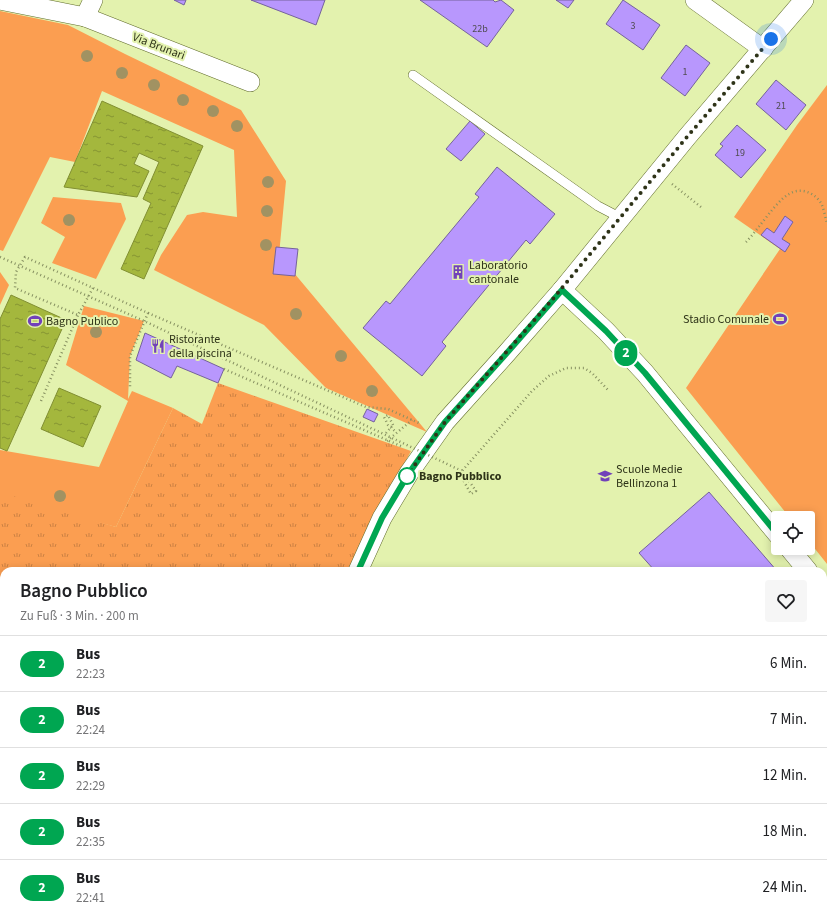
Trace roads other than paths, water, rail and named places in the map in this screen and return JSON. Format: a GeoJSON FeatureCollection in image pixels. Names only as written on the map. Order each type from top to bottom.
{"type":"FeatureCollection","features":[{"type":"Feature","properties":{"kind":"street","name":"Via Brunari"},"geometry":{"type":"LineString","coordinates":[[0,0],[89,8],[250,82]]}},
{"type":"Feature","properties":{"kind":"street"},"geometry":{"type":"LineString","coordinates":[[694,0],[763,49]]}},
{"type":"Feature","properties":{"kind":"street"},"geometry":{"type":"LineString","coordinates":[[360,567],[382,518],[409,473],[449,417],[562,290],[658,173],[804,0]]}},
{"type":"Feature","properties":{"kind":"street"},"geometry":{"type":"LineString","coordinates":[[562,290],[606,331],[645,373],[771,526]]}},
{"type":"Feature","properties":{"kind":"street"},"geometry":{"type":"LineString","coordinates":[[795,555],[805,567]]}},
{"type":"Feature","properties":{"kind":"lane"},"geometry":{"type":"LineString","coordinates":[[412,75],[598,206],[621,218]]}},
{"type":"Feature","properties":{"kind":"water"},"geometry":{"type":"Polygon","coordinates":[[[102,101],[203,146],[144,279],[121,269],[151,203],[143,199],[159,162],[139,153],[134,164],[149,171],[137,197],[64,187],[102,101]]]}},
{"type":"Feature","properties":{"kind":"water"},"geometry":{"type":"Polygon","coordinates":[[[11,295],[66,320],[7,451],[0,448],[0,319],[11,295]]]}},
{"type":"Feature","properties":{"kind":"water"},"geometry":{"type":"Polygon","coordinates":[[[59,388],[101,406],[83,447],[41,429],[59,388]]]}},
{"type":"Feature","properties":{"kind":"place","name":"Laboratorio cantonale"},"geometry":{"type":"Point","coordinates":[458,272]}},
{"type":"Feature","properties":{"kind":"place","name":"Stadio Comunale"},"geometry":{"type":"Point","coordinates":[780,319]}},
{"type":"Feature","properties":{"kind":"place","name":"Bagno Publico"},"geometry":{"type":"Point","coordinates":[35,321]}},
{"type":"Feature","properties":{"kind":"place","name":"Ristorante della piscina"},"geometry":{"type":"Point","coordinates":[158,346]}},
{"type":"Feature","properties":{"kind":"place","name":"Bagno Pubblico"},"geometry":{"type":"Point","coordinates":[407,476]}},
{"type":"Feature","properties":{"kind":"place","name":"Scuole Medie Bellinzona 1"},"geometry":{"type":"Point","coordinates":[605,476]}}]}
